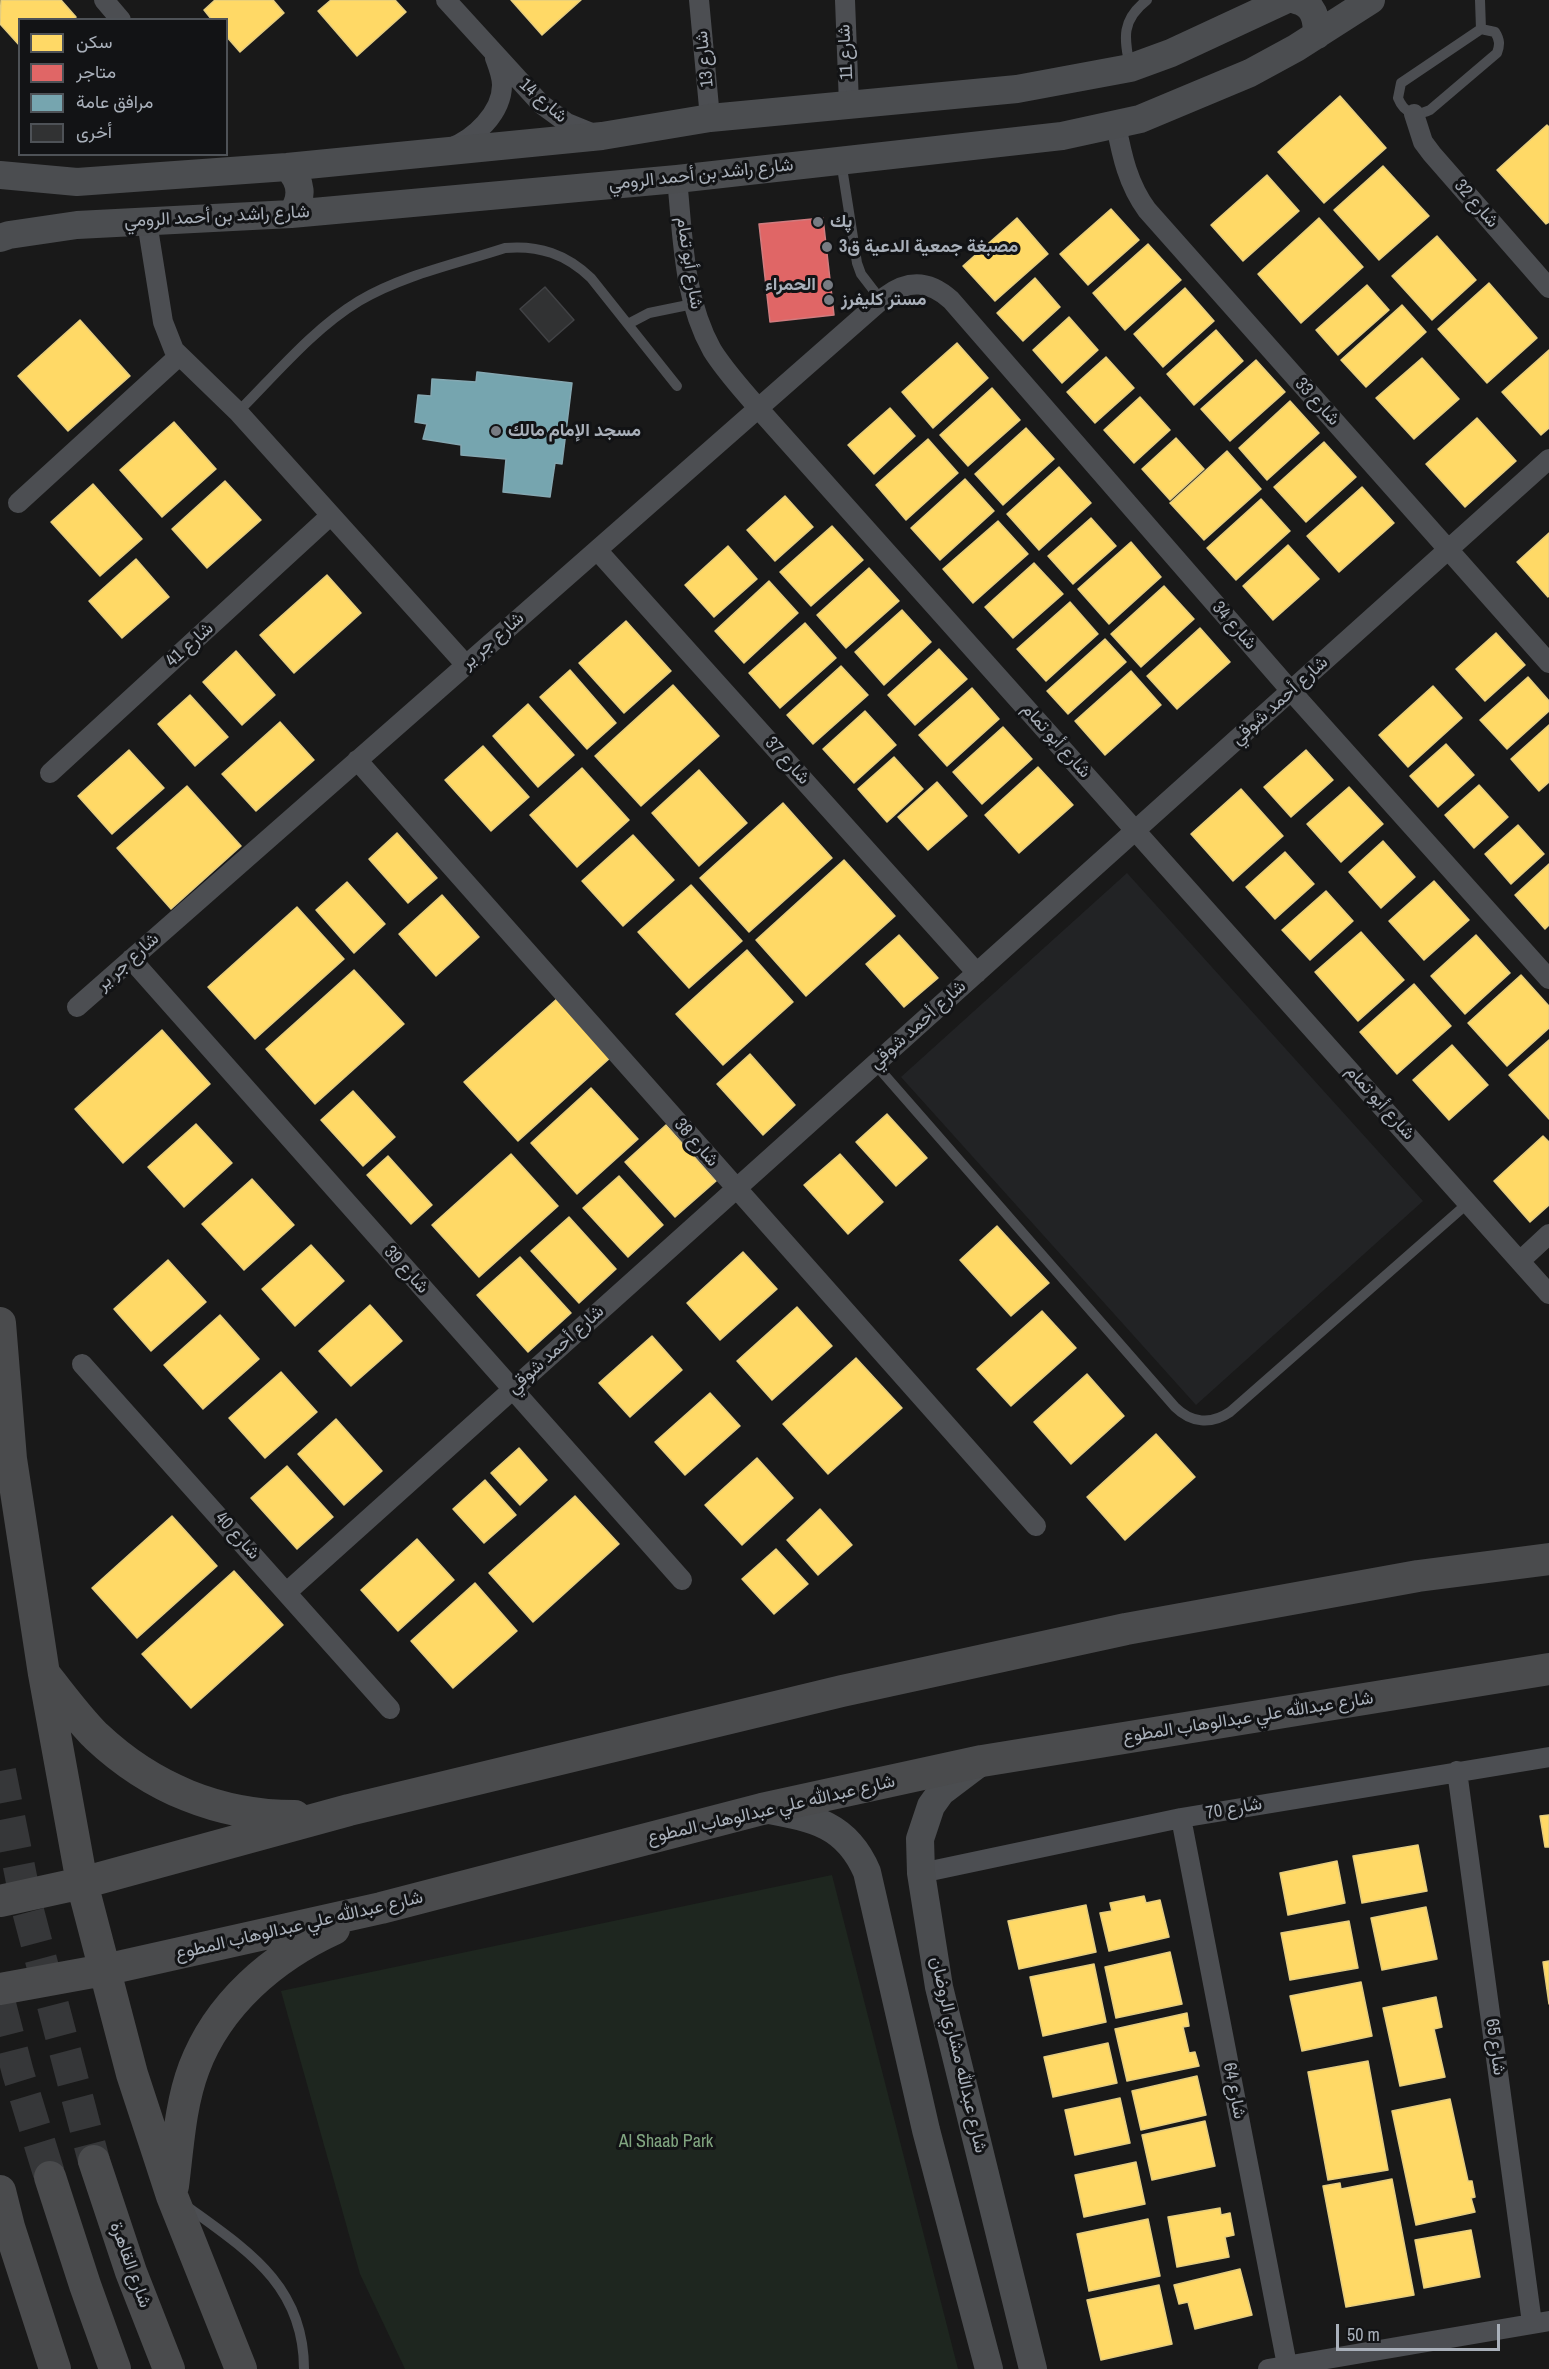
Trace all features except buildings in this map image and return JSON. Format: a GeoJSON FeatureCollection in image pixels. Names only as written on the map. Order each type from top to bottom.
{"type":"FeatureCollection","features":[{"type":"Feature","properties":{"kind":"main road"},"geometry":{"type":"LineString","coordinates":[[0,1323],[11,1459],[44,1674],[82,1883],[132,2074],[172,2196],[241,2369]]}},
{"type":"Feature","properties":{"kind":"main road"},"geometry":{"type":"LineString","coordinates":[[0,1901],[82,1883],[349,1810],[842,1691],[1126,1629],[1418,1576],[1549,1559]]}},
{"type":"Feature","properties":{"kind":"main road","name":"شارع عبدالله علي عبدالوهاب المطوع"},"geometry":{"type":"LineString","coordinates":[[0,1989],[104,1970],[381,1908],[762,1809],[982,1761],[1549,1669]]}},
{"type":"Feature","properties":{"kind":"main road"},"geometry":{"type":"LineString","coordinates":[[44,1674],[94,1734],[124,1761],[157,1782],[193,1799],[231,1810],[270,1816],[310,1816],[349,1810]]}},
{"type":"Feature","properties":{"kind":"main road"},"geometry":{"type":"LineString","coordinates":[[172,2196],[182,2119],[193,2070],[215,2025],[230,2005],[282,1958],[329,1931],[381,1908]]}},
{"type":"Feature","properties":{"kind":"main road","name":"شارع القاهرة"},"geometry":{"type":"LineString","coordinates":[[94,2161],[131,2272],[169,2369]]}},
{"type":"Feature","properties":{"kind":"main road"},"geometry":{"type":"LineString","coordinates":[[50,2177],[85,2285],[116,2369]]}},
{"type":"Feature","properties":{"kind":"main road"},"geometry":{"type":"LineString","coordinates":[[0,2191],[4,2221],[55,2369]]}},
{"type":"Feature","properties":{"kind":"street"},"geometry":{"type":"LineString","coordinates":[[104,0],[119,18]]}},
{"type":"Feature","properties":{"kind":"street","name":"شارع 14"},"geometry":{"type":"LineString","coordinates":[[446,0],[526,89],[553,114],[567,123],[602,136]]}},
{"type":"Feature","properties":{"kind":"street","name":"شارع 13"},"geometry":{"type":"LineString","coordinates":[[699,0],[711,118]]}},
{"type":"Feature","properties":{"kind":"street","name":"شارع 11"},"geometry":{"type":"LineString","coordinates":[[845,0],[849,104]]}},
{"type":"Feature","properties":{"kind":"street"},"geometry":{"type":"LineString","coordinates":[[0,175],[78,182],[287,167],[602,136],[711,118],[1017,89],[1130,68],[1171,53],[1285,0]]}},
{"type":"Feature","properties":{"kind":"street"},"geometry":{"type":"LineString","coordinates":[[1296,0],[1312,9],[1317,20],[1317,35]]}},
{"type":"Feature","properties":{"kind":"street","name":"شارع راشد بن أحمد الرومي"},"geometry":{"type":"LineString","coordinates":[[0,238],[9,234],[77,225],[291,214],[677,179],[1062,136],[1116,125],[1162,111],[1250,73],[1317,35],[1371,0]]}},
{"type":"Feature","properties":{"kind":"street","name":"شارع 14"},"geometry":{"type":"LineString","coordinates":[[433,153],[467,139],[495,111],[502,86],[500,71],[493,52]]}},
{"type":"Feature","properties":{"kind":"street","name":"شارع 32"},"geometry":{"type":"LineString","coordinates":[[1414,114],[1423,142],[1432,154],[1549,288]]}},
{"type":"Feature","properties":{"kind":"street","name":"شارع 33"},"geometry":{"type":"LineString","coordinates":[[1116,125],[1130,178],[1138,198],[1147,210],[1549,663]]}},
{"type":"Feature","properties":{"kind":"street"},"geometry":{"type":"LineString","coordinates":[[344,162],[336,174],[334,188],[341,204],[347,209]]}},
{"type":"Feature","properties":{"kind":"street"},"geometry":{"type":"LineString","coordinates":[[287,167],[298,180],[300,187],[299,202],[291,214]]}},
{"type":"Feature","properties":{"kind":"street","name":"شارع أبو تمام"},"geometry":{"type":"LineString","coordinates":[[677,179],[689,288],[693,304],[714,352],[758,408],[1549,1294]]}},
{"type":"Feature","properties":{"kind":"street"},"geometry":{"type":"LineString","coordinates":[[77,225],[70,218],[66,198],[70,189],[78,182]]}},
{"type":"Feature","properties":{"kind":"street"},"geometry":{"type":"LineString","coordinates":[[147,222],[163,322],[169,342],[179,356],[238,412],[466,664]]}},
{"type":"Feature","properties":{"kind":"street","name":"شارع جر ير"},"geometry":{"type":"LineString","coordinates":[[77,1007],[881,300],[895,289],[915,283]]}},
{"type":"Feature","properties":{"kind":"street","name":"شارع 34"},"geometry":{"type":"LineString","coordinates":[[915,283],[933,287],[951,300],[1291,691],[1549,979]]}},
{"type":"Feature","properties":{"kind":"street"},"geometry":{"type":"LineString","coordinates":[[18,503],[179,356]]}},
{"type":"Feature","properties":{"kind":"street","name":"شارع أحمد شوقي"},"geometry":{"type":"LineString","coordinates":[[287,1592],[1549,459]]}},
{"type":"Feature","properties":{"kind":"street","name":"شارع 41"},"geometry":{"type":"LineString","coordinates":[[50,773],[330,516]]}},
{"type":"Feature","properties":{"kind":"street","name":"شارع 37"},"geometry":{"type":"LineString","coordinates":[[597,550],[977,972]]}},
{"type":"Feature","properties":{"kind":"street","name":"شارع 38"},"geometry":{"type":"LineString","coordinates":[[357,760],[1036,1526]]}},
{"type":"Feature","properties":{"kind":"street","name":"شارع 39"},"geometry":{"type":"LineString","coordinates":[[131,959],[682,1580]]}},
{"type":"Feature","properties":{"kind":"street"},"geometry":{"type":"LineString","coordinates":[[1520,1261],[1549,1234]]}},
{"type":"Feature","properties":{"kind":"street","name":"شارع 40"},"geometry":{"type":"LineString","coordinates":[[82,1364],[390,1709]]}},
{"type":"Feature","properties":{"kind":"street","name":"شارع 70"},"geometry":{"type":"LineString","coordinates":[[921,1873],[1181,1818],[1549,1757]]}},
{"type":"Feature","properties":{"kind":"street","name":"شارع عبدالله مشاري الروضان"},"geometry":{"type":"LineString","coordinates":[[982,1761],[941,1792],[931,1806],[920,1839],[921,1873],[939,1987],[1033,2369]]}},
{"type":"Feature","properties":{"kind":"street","name":"شارع 65"},"geometry":{"type":"LineString","coordinates":[[1457,1771],[1541,2322]]}},
{"type":"Feature","properties":{"kind":"street"},"geometry":{"type":"LineString","coordinates":[[762,1809],[816,1820],[842,1835],[853,1846],[867,1872],[926,2130],[989,2369]]}},
{"type":"Feature","properties":{"kind":"street","name":"شارع 64"},"geometry":{"type":"LineString","coordinates":[[1181,1818],[1277,2367]]}},
{"type":"Feature","properties":{"kind":"street"},"geometry":{"type":"LineString","coordinates":[[893,1987],[907,1977],[916,1975],[925,1977],[939,1987]]}},
{"type":"Feature","properties":{"kind":"street"},"geometry":{"type":"LineString","coordinates":[[1277,2367],[1541,2322]]}},
{"type":"Feature","properties":{"kind":"lane"},"geometry":{"type":"LineString","coordinates":[[1130,68],[1125,33],[1133,13],[1147,0]]}},
{"type":"Feature","properties":{"kind":"lane"},"geometry":{"type":"LineString","coordinates":[[1480,0],[1480,29]]}},
{"type":"Feature","properties":{"kind":"lane"},"geometry":{"type":"LineString","coordinates":[[1480,29],[1495,32],[1499,39],[1497,53],[1430,110],[1422,114],[1407,111],[1398,98],[1401,83],[1480,29]]}},
{"type":"Feature","properties":{"kind":"lane"},"geometry":{"type":"LineString","coordinates":[[841,160],[857,263],[861,274],[881,300]]}},
{"type":"Feature","properties":{"kind":"lane"},"geometry":{"type":"LineString","coordinates":[[238,412],[315,335],[358,302],[400,282],[505,248],[536,248],[566,258],[591,278],[677,386]]}},
{"type":"Feature","properties":{"kind":"lane"},"geometry":{"type":"LineString","coordinates":[[628,324],[649,313],[693,304]]}},
{"type":"Feature","properties":{"kind":"lane"},"geometry":{"type":"LineString","coordinates":[[875,1064],[1175,1407],[1190,1419],[1211,1421],[1230,1412],[1468,1203]]}},
{"type":"Feature","properties":{"kind":"lane"},"geometry":{"type":"LineString","coordinates":[[172,2196],[220,2230],[271,2274],[287,2296],[298,2324],[304,2353],[304,2369]]}},
{"type":"Feature","properties":{"kind":"shaded area"},"geometry":{"type":"Polygon","coordinates":[[[1127,873],[1423,1201],[1196,1405],[901,1077],[1127,873]]]}},
{"type":"Feature","properties":{"kind":"green space","name":"Al Shaab Park"},"geometry":{"type":"Polygon","coordinates":[[[832,1875],[958,2369],[405,2369],[360,2274],[281,1991],[832,1875]]]}},
{"type":"Feature","properties":{"kind":"tunnel"},"geometry":{"type":"LineString","coordinates":[[0,1771],[27,1907],[94,2161]]}},
{"type":"Feature","properties":{"kind":"tunnel"},"geometry":{"type":"LineString","coordinates":[[0,2004],[18,2073],[50,2177]]}},
{"type":"Feature","properties":{"kind":"place","name":"پك"},"geometry":{"type":"Point","coordinates":[818,222]}},
{"type":"Feature","properties":{"kind":"place","name":"مصبغة جمعية الدعية ق3"},"geometry":{"type":"Point","coordinates":[827,247]}},
{"type":"Feature","properties":{"kind":"place","name":"الحمراء"},"geometry":{"type":"Point","coordinates":[828,285]}},
{"type":"Feature","properties":{"kind":"place","name":"مستر كليفرز"},"geometry":{"type":"Point","coordinates":[829,300]}},
{"type":"Feature","properties":{"kind":"place","name":"مسجد الإمام مالك"},"geometry":{"type":"Point","coordinates":[496,431]}}]}
